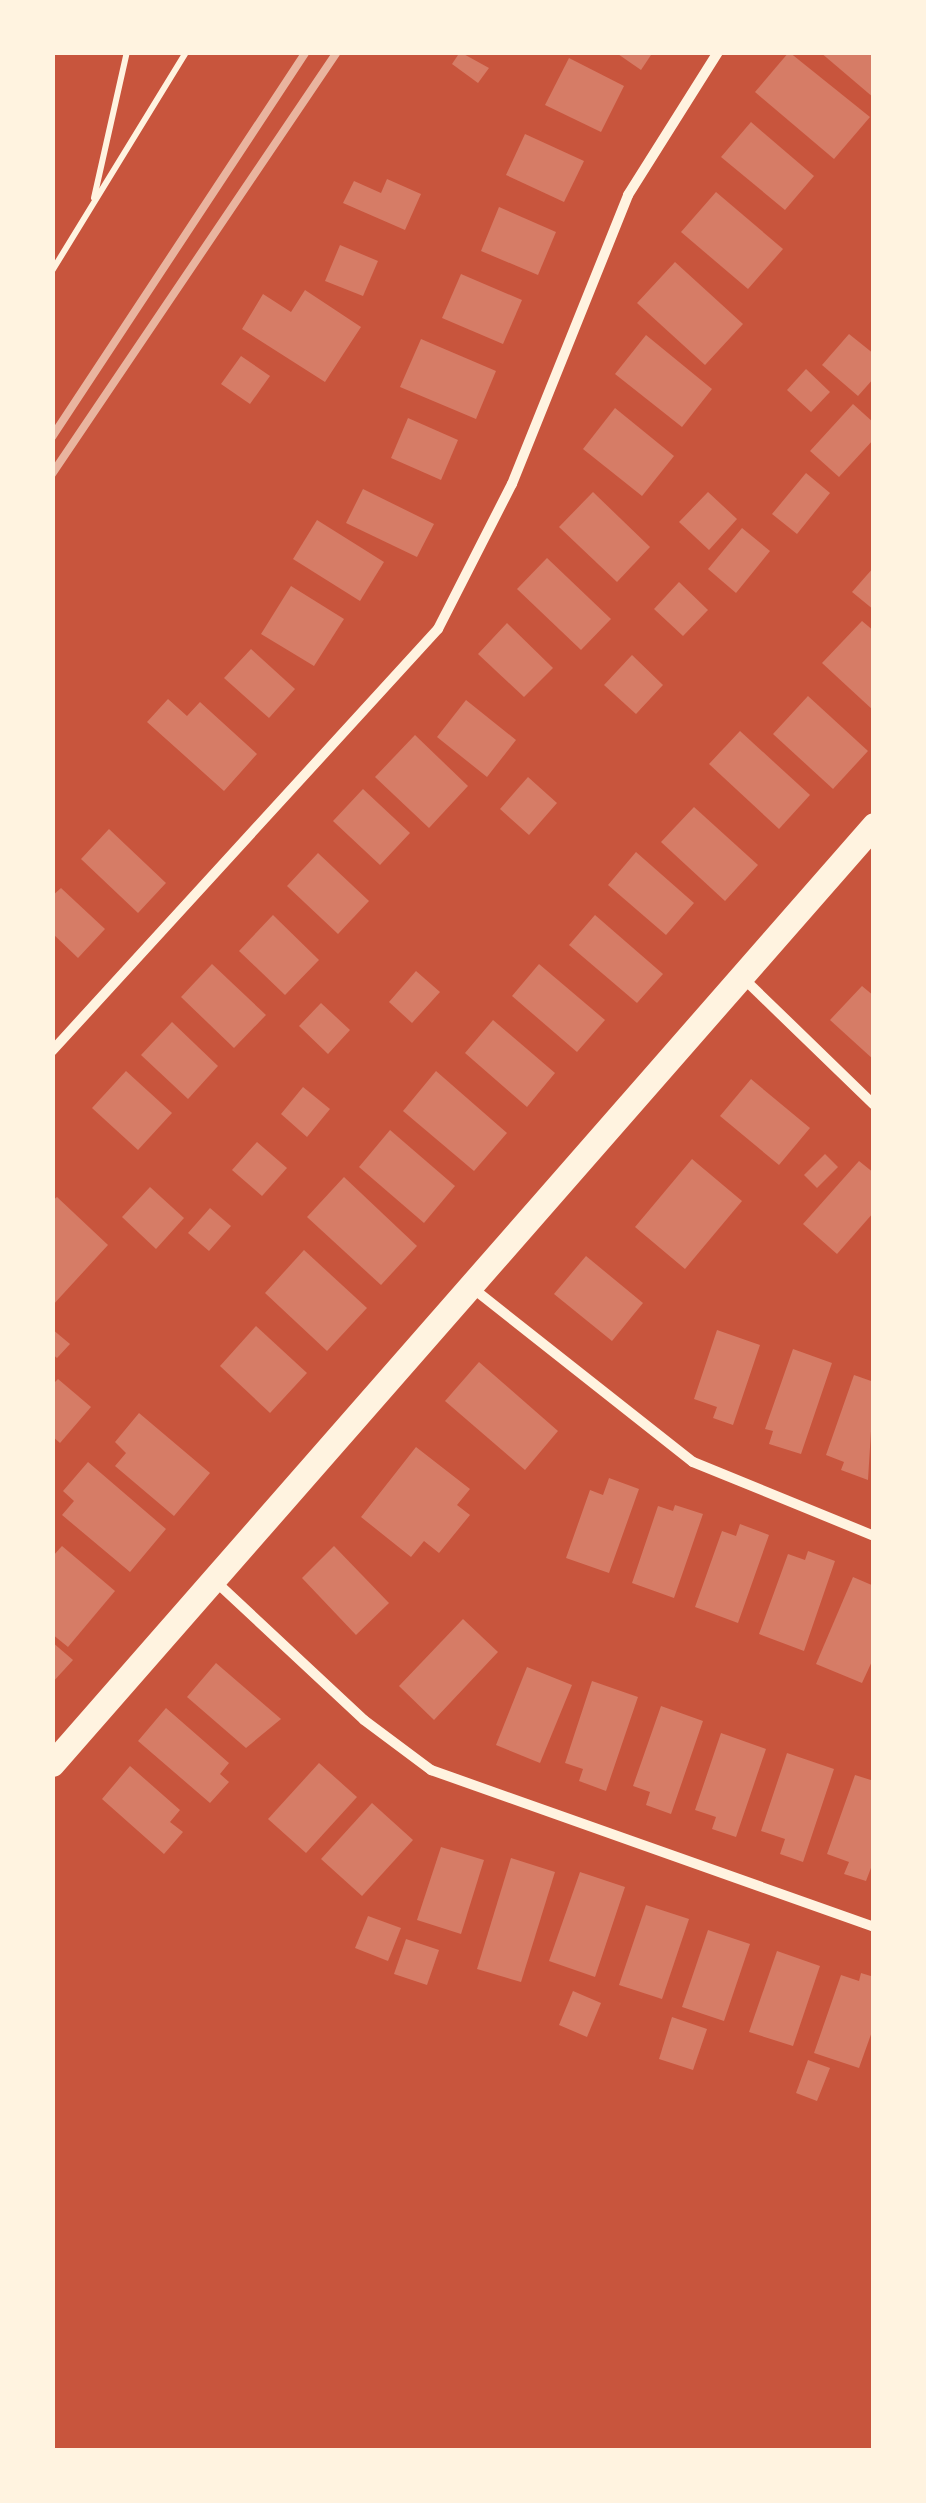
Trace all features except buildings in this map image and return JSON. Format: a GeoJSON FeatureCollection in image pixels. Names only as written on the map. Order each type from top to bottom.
{"type":"FeatureCollection","features":[{"type":"Feature","properties":{"kind":"main road"},"geometry":{"type":"LineString","coordinates":[[52,1764],[874,825]]}},
{"type":"Feature","properties":{"kind":"street"},"geometry":{"type":"LineString","coordinates":[[52,1051],[438,629],[512,484],[628,195],[718,52]]}},
{"type":"Feature","properties":{"kind":"street"},"geometry":{"type":"LineString","coordinates":[[740,975],[874,1105]]}},
{"type":"Feature","properties":{"kind":"street"},"geometry":{"type":"LineString","coordinates":[[470,1286],[693,1462],[874,1536]]}},
{"type":"Feature","properties":{"kind":"street"},"geometry":{"type":"LineString","coordinates":[[214,1580],[364,1720],[431,1770],[874,1928]]}},
{"type":"Feature","properties":{"kind":"path"},"geometry":{"type":"LineString","coordinates":[[93,204],[127,52]]}},
{"type":"Feature","properties":{"kind":"path"},"geometry":{"type":"LineString","coordinates":[[52,272],[186,52]]}},
{"type":"Feature","properties":{"kind":"railway"},"geometry":{"type":"LineString","coordinates":[[52,437],[306,52]]}},
{"type":"Feature","properties":{"kind":"railway"},"geometry":{"type":"LineString","coordinates":[[52,474],[337,52]]}}]}
